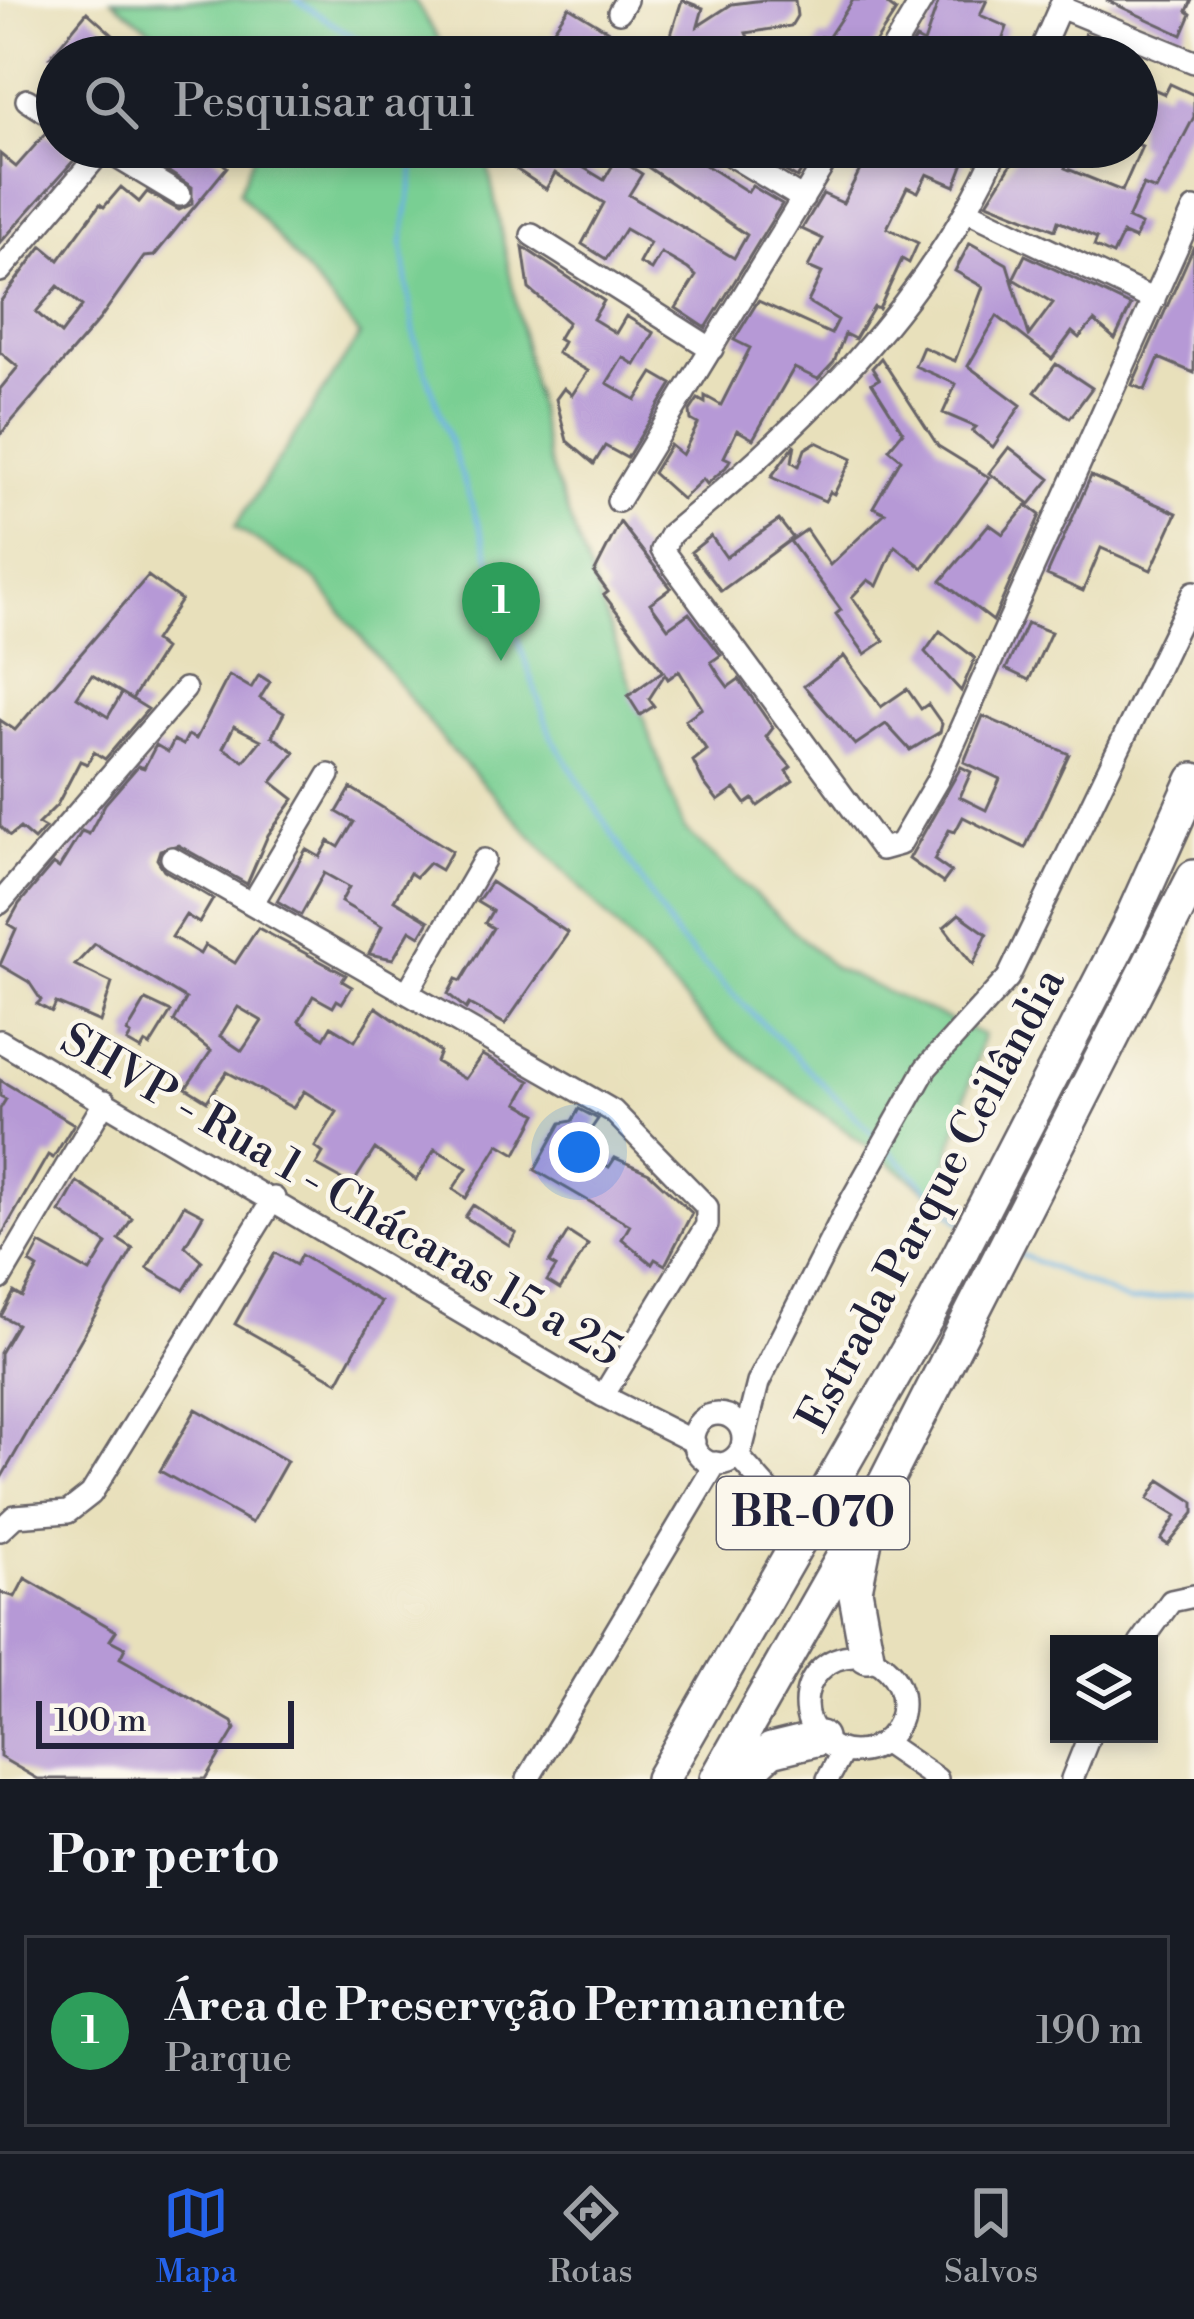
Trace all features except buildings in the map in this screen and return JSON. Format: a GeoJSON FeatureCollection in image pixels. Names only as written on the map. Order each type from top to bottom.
{"type":"FeatureCollection","features":[{"type":"Feature","properties":{"kind":"highway","name":"Estrada Parque Ceilândia"},"geometry":{"type":"LineString","coordinates":[[662,1779],[962,1247],[1126,929],[1194,780]]}},
{"type":"Feature","properties":{"kind":"highway","name":"Estrada Parque Ceilândia"},"geometry":{"type":"LineString","coordinates":[[717,1779],[882,1489],[1194,877]]}},
{"type":"Feature","properties":{"kind":"highway"},"geometry":{"type":"LineString","coordinates":[[867,1656],[855,1590],[882,1489]]}},
{"type":"Feature","properties":{"kind":"highway"},"geometry":{"type":"LineString","coordinates":[[740,1779],[771,1750],[832,1745]]}},
{"type":"Feature","properties":{"kind":"street"},"geometry":{"type":"LineString","coordinates":[[901,36],[922,0]]}},
{"type":"Feature","properties":{"kind":"street"},"geometry":{"type":"LineString","coordinates":[[1048,36],[1062,4],[1135,36]]}},
{"type":"Feature","properties":{"kind":"street"},"geometry":{"type":"LineString","coordinates":[[1158,46],[1194,62]]}},
{"type":"Feature","properties":{"kind":"street"},"geometry":{"type":"LineString","coordinates":[[28,100],[36,105]]}},
{"type":"Feature","properties":{"kind":"street"},"geometry":{"type":"LineString","coordinates":[[0,271],[85,168]]}},
{"type":"Feature","properties":{"kind":"street"},"geometry":{"type":"LineString","coordinates":[[135,168],[180,195]]}},
{"type":"Feature","properties":{"kind":"street"},"geometry":{"type":"LineString","coordinates":[[752,168],[803,199]]}},
{"type":"Feature","properties":{"kind":"street"},"geometry":{"type":"LineString","coordinates":[[618,501],[821,168]]}},
{"type":"Feature","properties":{"kind":"street"},"geometry":{"type":"LineString","coordinates":[[989,168],[970,212],[887,328],[755,465],[671,534],[662,550],[882,849],[900,844],[938,779],[1194,209]]}},
{"type":"Feature","properties":{"kind":"street"},"geometry":{"type":"LineString","coordinates":[[970,212],[1154,300]]}},
{"type":"Feature","properties":{"kind":"street"},"geometry":{"type":"LineString","coordinates":[[532,235],[712,349]]}},
{"type":"Feature","properties":{"kind":"street"},"geometry":{"type":"LineString","coordinates":[[528,1779],[732,1454],[758,1383],[908,1096],[1008,978],[1194,592]]}},
{"type":"Feature","properties":{"kind":"street"},"geometry":{"type":"LineString","coordinates":[[0,903],[185,688]]}},
{"type":"Feature","properties":{"kind":"street"},"geometry":{"type":"LineString","coordinates":[[252,904],[329,775]]}},
{"type":"Feature","properties":{"kind":"street"},"geometry":{"type":"LineString","coordinates":[[172,858],[613,1111],[707,1207],[707,1225],[603,1396]]}},
{"type":"Feature","properties":{"kind":"street"},"geometry":{"type":"LineString","coordinates":[[407,993],[484,860]]}},
{"type":"Feature","properties":{"kind":"street","name":"SHVP - Rua 1 - Chácaras 15 a 25"},"geometry":{"type":"LineString","coordinates":[[0,1041],[274,1198],[603,1396],[694,1442]]}},
{"type":"Feature","properties":{"kind":"street"},"geometry":{"type":"LineString","coordinates":[[0,1279],[105,1102]]}},
{"type":"Feature","properties":{"kind":"street"},"geometry":{"type":"LineString","coordinates":[[0,1530],[15,1516],[68,1512],[91,1494],[274,1198]]}},
{"type":"Feature","properties":{"kind":"street"},"geometry":{"type":"LineString","coordinates":[[732,1454],[702,1458],[694,1442],[707,1416],[758,1383]]}},
{"type":"Feature","properties":{"kind":"street"},"geometry":{"type":"LineString","coordinates":[[707,1416],[723,1414],[737,1422],[732,1454]]}},
{"type":"Feature","properties":{"kind":"street","name":"SHVP - Rua 1 - Chácaras 15 a 25"},"geometry":{"type":"LineString","coordinates":[[643,1415],[707,1416]]}},
{"type":"Feature","properties":{"kind":"street"},"geometry":{"type":"LineString","coordinates":[[732,1454],[803,1529]]}},
{"type":"Feature","properties":{"kind":"street"},"geometry":{"type":"LineString","coordinates":[[1146,1635],[1171,1601],[1194,1596]]}},
{"type":"Feature","properties":{"kind":"street"},"geometry":{"type":"LineString","coordinates":[[828,1779],[832,1745],[806,1710],[812,1679],[836,1658],[867,1656],[892,1673],[903,1702],[894,1731],[884,1742]]}},
{"type":"Feature","properties":{"kind":"street"},"geometry":{"type":"LineString","coordinates":[[832,1745],[884,1742],[927,1776]]}},
{"type":"Feature","properties":{"kind":"street"},"geometry":{"type":"LineString","coordinates":[[1072,1779],[1086,1743]]}},
{"type":"Feature","properties":{"kind":"green space"},"geometry":{"type":"Polygon","coordinates":[[[112,0],[414,0],[437,36],[159,36],[112,0]]]}},
{"type":"Feature","properties":{"kind":"green space"},"geometry":{"type":"Polygon","coordinates":[[[249,168],[488,168],[548,460],[684,829],[834,968],[983,1035],[937,1198],[718,1036],[446,744],[315,579],[235,527],[360,335],[239,192],[249,168]]]}},
{"type":"Feature","properties":{"kind":"waterway"},"geometry":{"type":"LineString","coordinates":[[296,0],[352,36]]}},
{"type":"Feature","properties":{"kind":"waterway"},"geometry":{"type":"LineString","coordinates":[[415,168],[402,244],[415,339],[551,736],[677,938],[877,1138]]}},
{"type":"Feature","properties":{"kind":"waterway"},"geometry":{"type":"LineString","coordinates":[[889,1150],[962,1223]]}},
{"type":"Feature","properties":{"kind":"waterway"},"geometry":{"type":"LineString","coordinates":[[1019,1254],[1130,1302],[1194,1293]]}},
{"type":"Feature","properties":{"kind":"place","name":"Área de Preservção Permanente"},"geometry":{"type":"Point","coordinates":[501,661]}}]}
